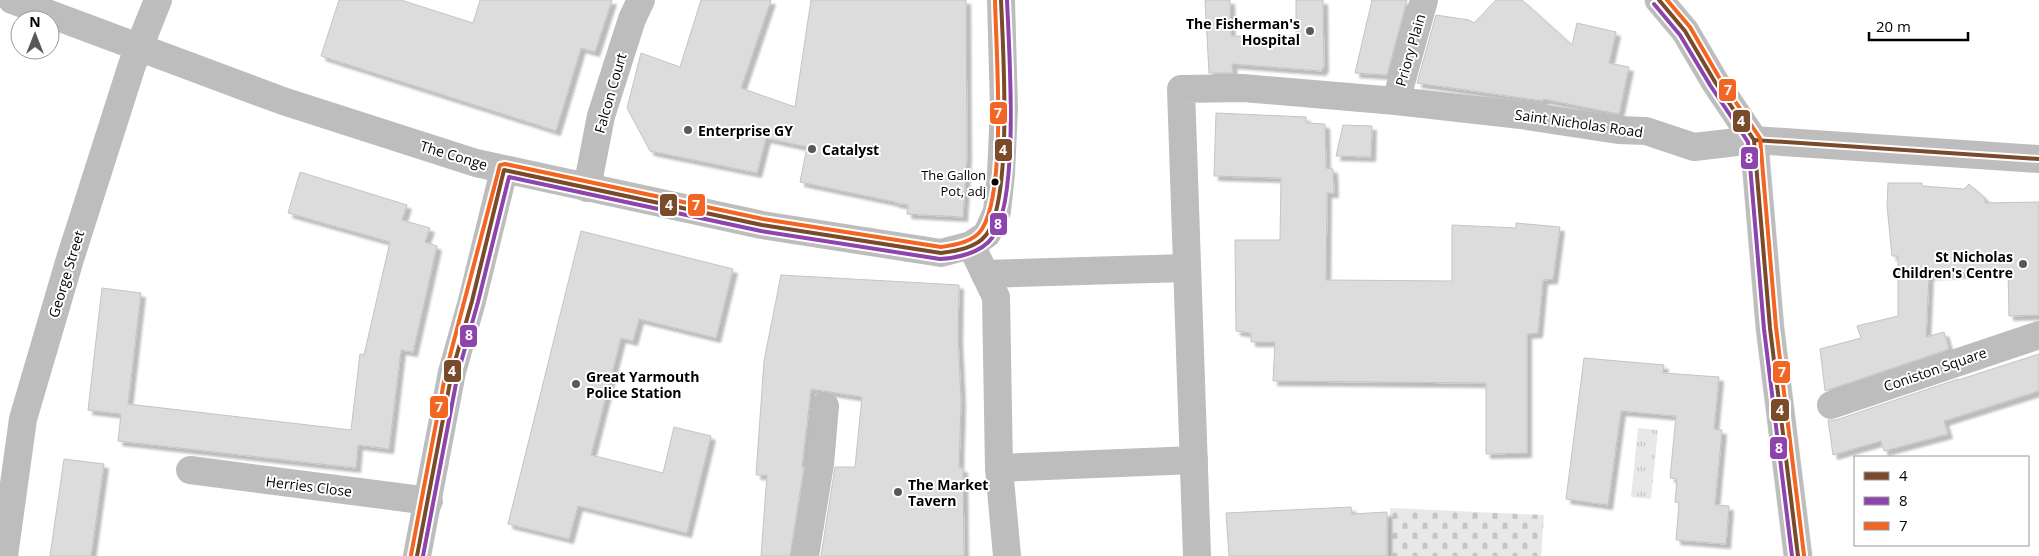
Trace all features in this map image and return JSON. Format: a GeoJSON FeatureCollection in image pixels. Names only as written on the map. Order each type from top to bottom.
{"type":"FeatureCollection","features":[{"type":"Feature","properties":{"kind":"street","name":"The Conge"},"geometry":{"type":"LineString","coordinates":[[12,0],[284,100],[504,170],[762,225],[941,253],[971,245]]}},
{"type":"Feature","properties":{"kind":"street","name":"George Street"},"geometry":{"type":"LineString","coordinates":[[4,556],[11,418],[73,250],[139,46],[158,0]]}},
{"type":"Feature","properties":{"kind":"street","name":"Falcon Court"},"geometry":{"type":"LineString","coordinates":[[587,188],[601,116],[632,19],[641,0]]}},
{"type":"Feature","properties":{"kind":"street"},"geometry":{"type":"LineString","coordinates":[[1002,0],[1004,108],[997,211],[987,234],[971,245],[996,297],[998,468],[1007,556]]}},
{"type":"Feature","properties":{"kind":"street","name":"Priory Plain"},"geometry":{"type":"LineString","coordinates":[[1396,100],[1424,0]]}},
{"type":"Feature","properties":{"kind":"street"},"geometry":{"type":"LineString","coordinates":[[1660,0],[1685,31],[1715,82],[1754,140],[1770,328],[1798,556]]}},
{"type":"Feature","properties":{"kind":"street","name":"Saint Nicholas Road"},"geometry":{"type":"LineString","coordinates":[[1187,268],[1181,89],[1207,87],[1291,91],[1396,100],[1521,115],[1618,130],[1646,131],[1694,148],[1754,140],[2039,159]]}},
{"type":"Feature","properties":{"kind":"street"},"geometry":{"type":"LineString","coordinates":[[417,556],[429,501],[452,372],[472,302],[504,170]]}},
{"type":"Feature","properties":{"kind":"street"},"geometry":{"type":"LineString","coordinates":[[985,274],[1187,268],[1197,556]]}},
{"type":"Feature","properties":{"kind":"street","name":"Coniston Square"},"geometry":{"type":"LineString","coordinates":[[1831,405],[2039,335]]}},
{"type":"Feature","properties":{"kind":"street"},"geometry":{"type":"LineString","coordinates":[[805,556],[820,464],[825,406]]}},
{"type":"Feature","properties":{"kind":"street"},"geometry":{"type":"LineString","coordinates":[[998,468],[1194,460]]}},
{"type":"Feature","properties":{"kind":"street","name":"Herries Close"},"geometry":{"type":"LineString","coordinates":[[190,470],[429,501]]}},
{"type":"Feature","properties":{"kind":"green space"},"geometry":{"type":"Polygon","coordinates":[[[1638,428],[1658,430],[1651,499],[1631,497],[1638,428]]]}},
{"type":"Feature","properties":{"kind":"green space"},"geometry":{"type":"Polygon","coordinates":[[[1390,508],[1544,515],[1541,556],[1389,556],[1390,508]]]}},
{"type":"Feature","properties":{"kind":"building"},"geometry":{"type":"Polygon","coordinates":[[[339,0],[401,0],[473,23],[480,0],[612,0],[595,52],[581,48],[556,131],[321,56],[339,0]]]}},
{"type":"Feature","properties":{"kind":"building"},"geometry":{"type":"Polygon","coordinates":[[[701,0],[771,0],[741,88],[795,107],[811,0],[966,0],[967,156],[963,217],[907,214],[908,205],[800,182],[807,147],[766,138],[757,173],[650,151],[627,108],[641,53],[680,67],[701,0]]]}},
{"type":"Feature","properties":{"kind":"building","name":"The Fisherman's Hospital"},"geometry":{"type":"Polygon","coordinates":[[[1205,0],[1230,0],[1231,36],[1296,38],[1296,0],[1323,0],[1324,68],[1322,68],[1322,71],[1232,64],[1233,73],[1209,73],[1205,0]]]}},
{"type":"Feature","properties":{"kind":"building"},"geometry":{"type":"Polygon","coordinates":[[[1372,0],[1407,0],[1387,75],[1355,73],[1372,0]]]}},
{"type":"Feature","properties":{"kind":"building"},"geometry":{"type":"Polygon","coordinates":[[[1496,0],[1522,0],[1572,45],[1577,23],[1616,32],[1609,63],[1629,67],[1619,114],[1543,99],[1543,101],[1417,83],[1436,15],[1469,20],[1474,23],[1496,0]]]}},
{"type":"Feature","properties":{"kind":"building"},"geometry":{"type":"Polygon","coordinates":[[[1216,113],[1306,117],[1306,123],[1325,124],[1326,168],[1333,169],[1334,193],[1327,193],[1326,280],[1452,281],[1452,225],[1516,228],[1516,223],[1560,227],[1553,279],[1543,280],[1538,333],[1527,334],[1527,453],[1486,454],[1486,383],[1273,381],[1275,342],[1251,342],[1251,333],[1236,331],[1235,240],[1280,240],[1281,178],[1214,176],[1216,113]]]}},
{"type":"Feature","properties":{"kind":"building"},"geometry":{"type":"Polygon","coordinates":[[[1343,125],[1372,126],[1371,157],[1336,156],[1343,125]]]}},
{"type":"Feature","properties":{"kind":"building"},"geometry":{"type":"Polygon","coordinates":[[[300,172],[407,205],[402,220],[430,228],[425,242],[437,246],[413,352],[401,350],[389,449],[358,445],[356,468],[118,441],[121,414],[88,410],[102,288],[141,293],[128,404],[351,430],[360,354],[364,355],[390,242],[288,213],[300,172]]]}},
{"type":"Feature","properties":{"kind":"building"},"geometry":{"type":"Polygon","coordinates":[[[1888,183],[1922,183],[1922,186],[1964,189],[1969,184],[1985,198],[1985,203],[2039,202],[2039,315],[2009,316],[2008,271],[1929,275],[1926,337],[1944,332],[1949,349],[1825,391],[1820,349],[1861,338],[1857,326],[1898,316],[1898,256],[1892,256],[1887,206],[1888,183]]]}},
{"type":"Feature","properties":{"kind":"building","name":"Great Yarmouth Police Station"},"geometry":{"type":"Polygon","coordinates":[[[581,231],[733,269],[716,338],[639,319],[633,341],[621,338],[591,455],[663,473],[674,427],[711,436],[687,533],[578,506],[569,539],[508,524],[581,231]]]}},
{"type":"Feature","properties":{"kind":"building"},"geometry":{"type":"Polygon","coordinates":[[[781,275],[959,285],[958,337],[961,401],[959,468],[963,468],[964,556],[821,556],[835,467],[855,467],[862,397],[811,389],[802,467],[804,467],[790,556],[761,556],[767,475],[756,475],[764,361],[781,275]]]}},
{"type":"Feature","properties":{"kind":"building"},"geometry":{"type":"Polygon","coordinates":[[[2039,354],[2039,391],[1944,421],[1948,434],[1884,451],[1881,441],[1833,455],[1828,420],[1836,420],[2039,354]]]}},
{"type":"Feature","properties":{"kind":"building"},"geometry":{"type":"Polygon","coordinates":[[[1584,358],[1664,365],[1663,373],[1719,377],[1714,429],[1722,430],[1715,505],[1729,506],[1726,544],[1676,540],[1679,503],[1675,502],[1677,479],[1670,478],[1676,416],[1621,411],[1608,505],[1566,499],[1584,358]]]}},
{"type":"Feature","properties":{"kind":"building"},"geometry":{"type":"Polygon","coordinates":[[[64,459],[104,464],[91,556],[50,556],[64,459]]]}},
{"type":"Feature","properties":{"kind":"building"},"geometry":{"type":"Polygon","coordinates":[[[1351,507],[1352,514],[1387,512],[1387,556],[1229,556],[1226,513],[1351,507]]]}},
{"type":"Feature","properties":{"kind":"transit line","name":"7"},"geometry":{"type":"LineString","coordinates":[[411,555],[446,371],[500,165],[505,164],[763,219],[941,247],[964,242],[974,237],[982,229],[990,210],[995,184],[998,119],[995,0]]}},
{"type":"Feature","properties":{"kind":"transit line","name":"4"},"geometry":{"type":"LineString","coordinates":[[417,556],[452,372],[472,301],[504,170],[762,225],[941,253],[965,248],[977,243],[986,235],[994,217],[1000,190],[1004,122],[1001,0]]}},
{"type":"Feature","properties":{"kind":"transit line","name":"8"},"geometry":{"type":"LineString","coordinates":[[423,556],[458,373],[509,177],[761,231],[940,259],[968,254],[982,247],[992,238],[1001,219],[1006,192],[1010,159],[1011,124],[1007,0]]}},
{"type":"Feature","properties":{"kind":"transit line","name":"4"},"geometry":{"type":"LineString","coordinates":[[1659,0],[1685,31],[1715,82],[1754,140],[1770,328],[1798,556]]}},
{"type":"Feature","properties":{"kind":"transit line","name":"7"},"geometry":{"type":"LineString","coordinates":[[1667,0],[1690,27],[1720,79],[1760,138],[1776,327],[1804,555]]}},
{"type":"Feature","properties":{"kind":"transit line","name":"8"},"geometry":{"type":"LineString","coordinates":[[1654,4],[1680,35],[1748,142],[1764,329],[1792,556]]}},
{"type":"Feature","properties":{"kind":"transit line","name":"4"},"geometry":{"type":"LineString","coordinates":[[1754,140],[2039,159]]}},
{"type":"Feature","properties":{"kind":"place","name":"The Fisherman's Hospital"},"geometry":{"type":"Point","coordinates":[1310,31]}},
{"type":"Feature","properties":{"kind":"place","name":"Enterprise GY"},"geometry":{"type":"Point","coordinates":[688,130]}},
{"type":"Feature","properties":{"kind":"place","name":"Catalyst"},"geometry":{"type":"Point","coordinates":[812,149]}},
{"type":"Feature","properties":{"kind":"place","name":"The Gallon Pot, adj"},"geometry":{"type":"Point","coordinates":[995,182]}},
{"type":"Feature","properties":{"kind":"place","name":"St Nicholas Children's Centre"},"geometry":{"type":"Point","coordinates":[2023,264]}},
{"type":"Feature","properties":{"kind":"place","name":"Great Yarmouth Police Station"},"geometry":{"type":"Point","coordinates":[576,384]}},
{"type":"Feature","properties":{"kind":"place","name":"The Market Tavern"},"geometry":{"type":"Point","coordinates":[898,492]}}]}
